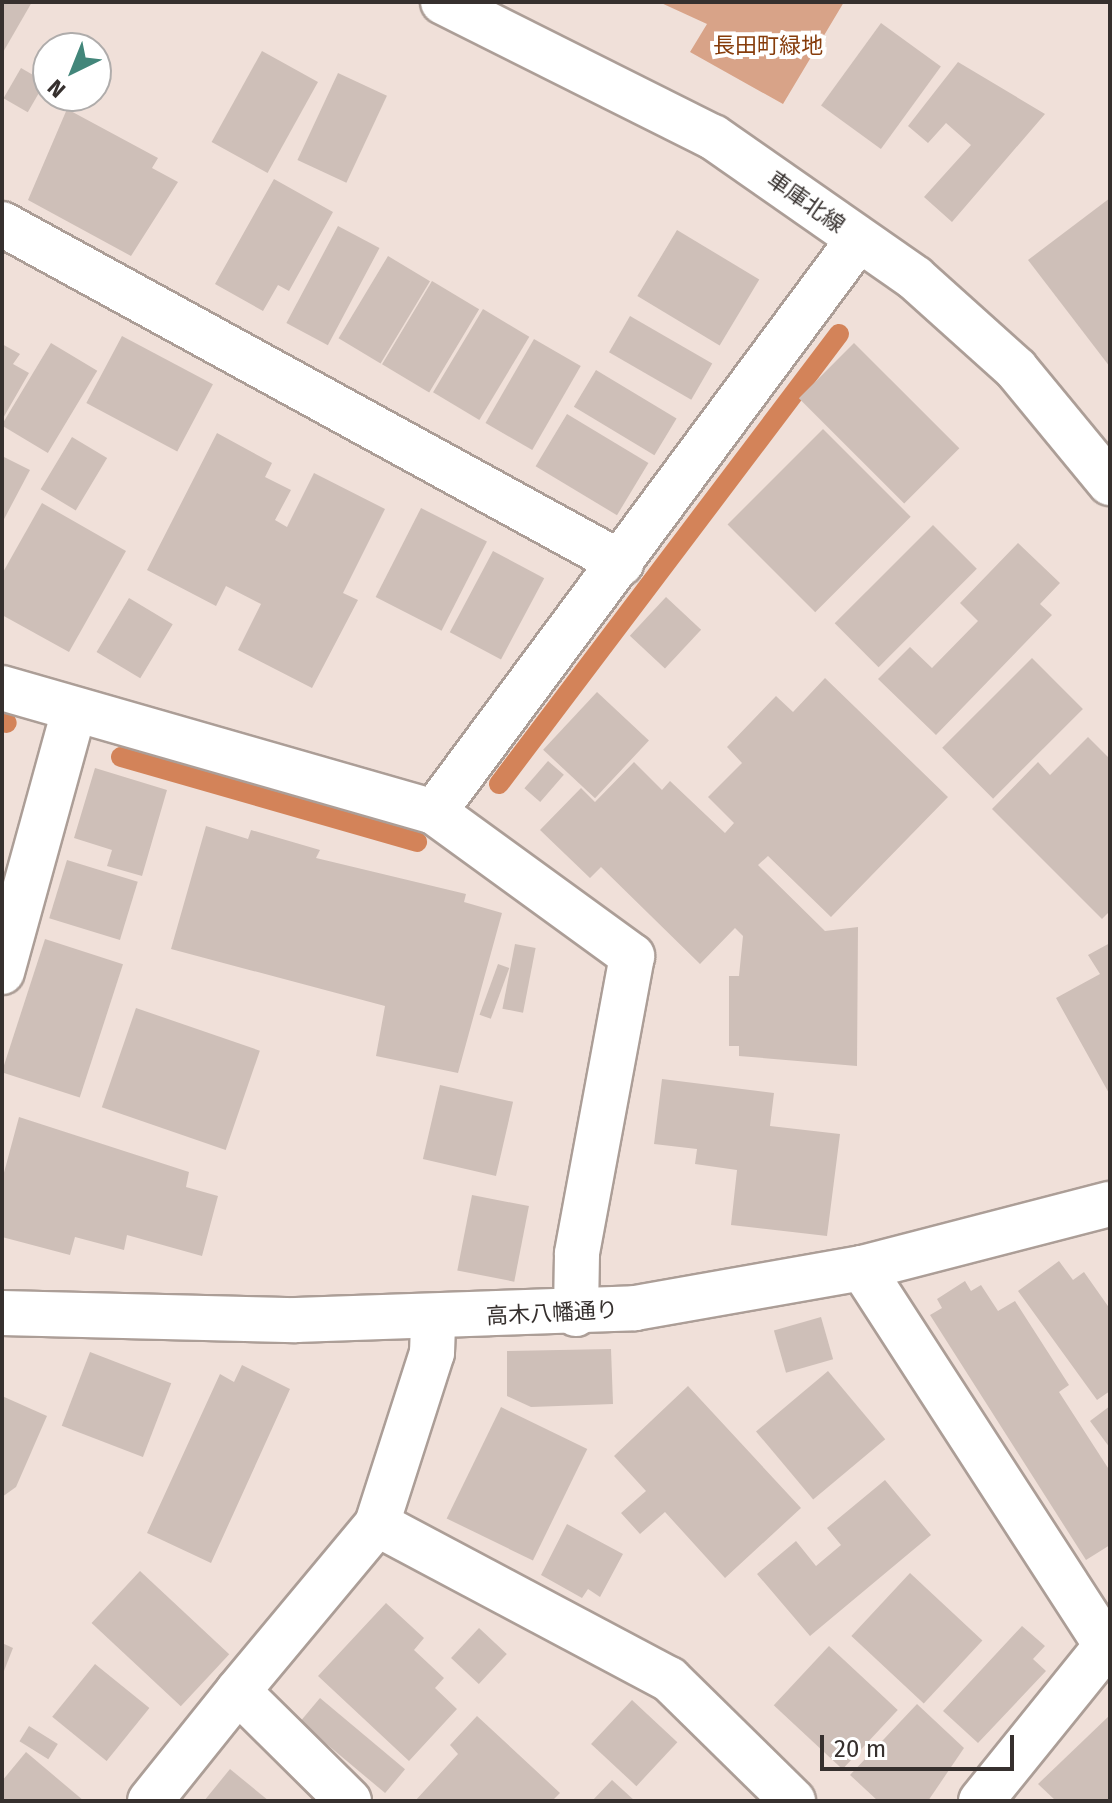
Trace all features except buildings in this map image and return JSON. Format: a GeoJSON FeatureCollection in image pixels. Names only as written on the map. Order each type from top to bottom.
{"type":"FeatureCollection","features":[{"type":"Feature","properties":{"kind":"street","name":"車庫北線"},"geometry":{"type":"LineString","coordinates":[[443,2],[713,137],[915,278],[1016,369],[1110,483]]}},
{"type":"Feature","properties":{"kind":"street"},"geometry":{"type":"LineString","coordinates":[[2,224],[621,563]]}},
{"type":"Feature","properties":{"kind":"street"},"geometry":{"type":"LineString","coordinates":[[434,812],[859,239]]}},
{"type":"Feature","properties":{"kind":"street"},"geometry":{"type":"LineString","coordinates":[[2,688],[434,812],[632,956],[577,1254],[576,1314]]}},
{"type":"Feature","properties":{"kind":"street"},"geometry":{"type":"LineString","coordinates":[[2,972],[74,710]]}},
{"type":"Feature","properties":{"kind":"street","name":"高木八幡通り"},"geometry":{"type":"LineString","coordinates":[[2,1313],[433,1319],[576,1314],[862,1268],[1104,1218]]}},
{"type":"Feature","properties":{"kind":"street"},"geometry":{"type":"LineString","coordinates":[[862,1268],[1109,1647],[981,1801]]}},
{"type":"Feature","properties":{"kind":"street"},"geometry":{"type":"LineString","coordinates":[[150,1801],[377,1524],[432,1353],[433,1319]]}},
{"type":"Feature","properties":{"kind":"street"},"geometry":{"type":"LineString","coordinates":[[377,1524],[669,1679],[793,1801]]}},
{"type":"Feature","properties":{"kind":"street"},"geometry":{"type":"LineString","coordinates":[[238,1691],[349,1801]]}},
{"type":"Feature","properties":{"kind":"green space","name":"長田町緑地"},"geometry":{"type":"Polygon","coordinates":[[[659,2],[844,2],[783,104],[690,52],[707,24],[659,2]]]}},
{"type":"Feature","properties":{"kind":"waterway"},"geometry":{"type":"LineString","coordinates":[[499,784],[839,334]]}},
{"type":"Feature","properties":{"kind":"waterway"},"geometry":{"type":"LineString","coordinates":[[2,721],[7,723]]}},
{"type":"Feature","properties":{"kind":"waterway"},"geometry":{"type":"LineString","coordinates":[[121,757],[417,842]]}}]}
